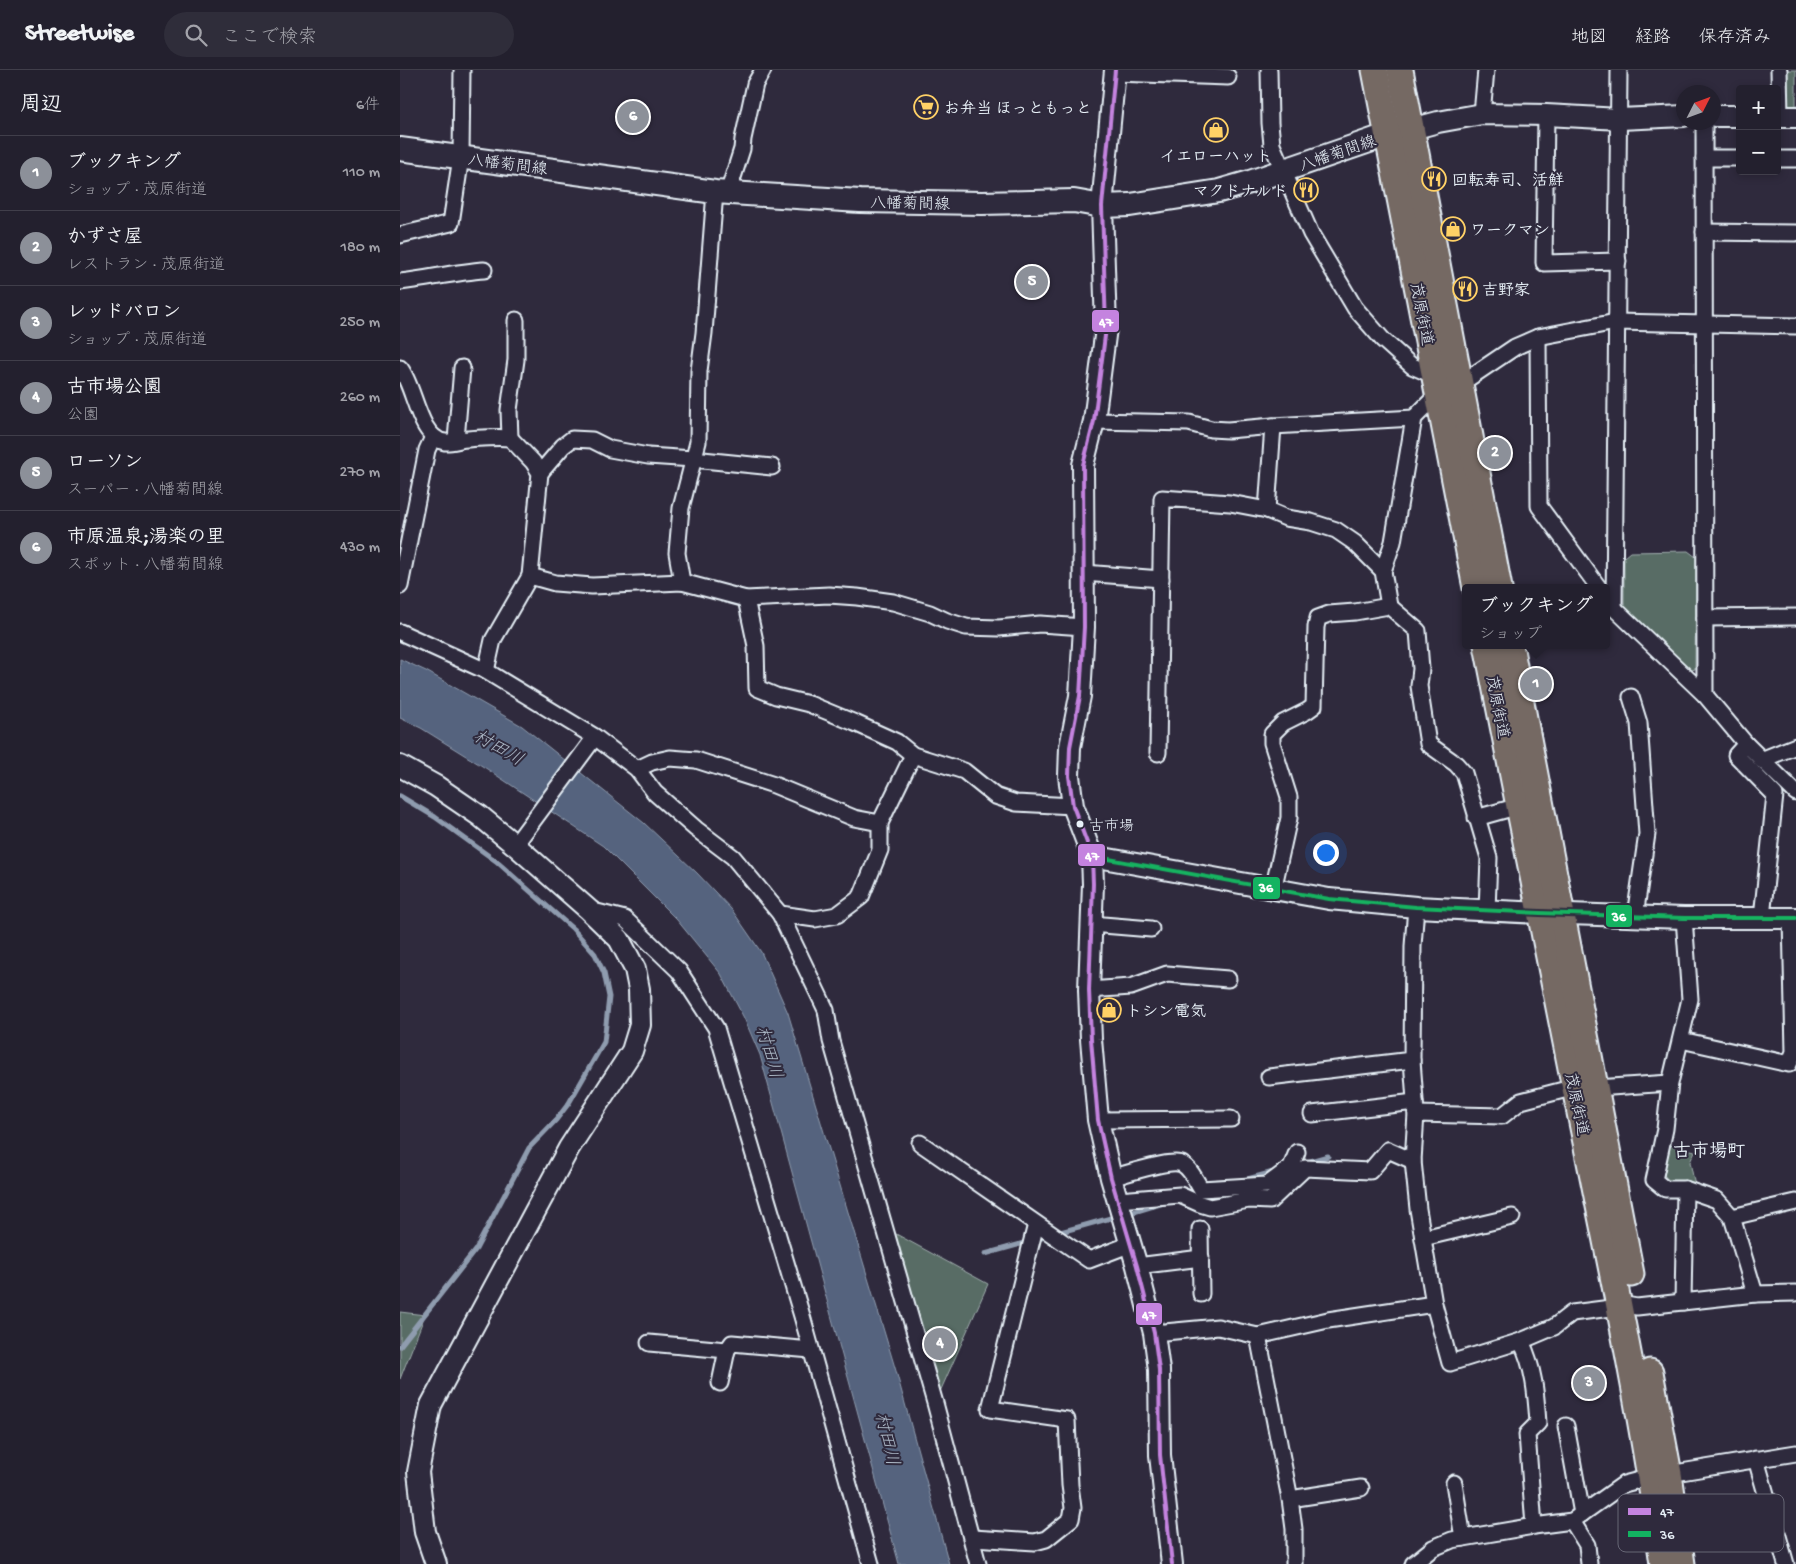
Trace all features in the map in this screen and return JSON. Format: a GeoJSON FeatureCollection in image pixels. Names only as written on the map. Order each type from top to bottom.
{"type":"FeatureCollection","features":[{"type":"Feature","properties":{"kind":"main road","name":"茂原街道"},"geometry":{"type":"LineString","coordinates":[[1374,70],[1444,385],[1498,584]]}},
{"type":"Feature","properties":{"kind":"main road","name":"茂原街道"},"geometry":{"type":"LineString","coordinates":[[1400,70],[1412,129],[1444,385],[1475,584]]}},
{"type":"Feature","properties":{"kind":"main road","name":"八幡菊間線"},"geometry":{"type":"LineString","coordinates":[[400,149],[722,192],[870,201],[982,203],[1074,201],[1102,206],[1130,205],[1219,191],[1387,135],[1412,129]]}},
{"type":"Feature","properties":{"kind":"main road","name":"茂原街道"},"geometry":{"type":"LineString","coordinates":[[1488,649],[1519,806],[1551,914]]}},
{"type":"Feature","properties":{"kind":"main road","name":"茂原街道"},"geometry":{"type":"LineString","coordinates":[[1511,649],[1551,914],[1664,1494]]}},
{"type":"Feature","properties":{"kind":"main road","name":"茂原街道"},"geometry":{"type":"LineString","coordinates":[[1660,1476],[1661,1494]]}},
{"type":"Feature","properties":{"kind":"street"},"geometry":{"type":"LineString","coordinates":[[400,235],[451,223],[461,157],[462,70]]}},
{"type":"Feature","properties":{"kind":"street"},"geometry":{"type":"LineString","coordinates":[[682,582],[677,553],[681,508],[698,442],[699,371],[722,192],[742,148],[755,84],[763,70]]}},
{"type":"Feature","properties":{"kind":"street"},"geometry":{"type":"LineString","coordinates":[[1270,70],[1272,145],[1311,234],[1355,308],[1383,340],[1412,366],[1444,385]]}},
{"type":"Feature","properties":{"kind":"street"},"geometry":{"type":"LineString","coordinates":[[1482,114],[1486,70]]}},
{"type":"Feature","properties":{"kind":"street"},"geometry":{"type":"LineString","coordinates":[[1619,70],[1618,261],[1610,602],[1705,695],[1746,744],[1796,793]]}},
{"type":"Feature","properties":{"kind":"street"},"geometry":{"type":"LineString","coordinates":[[1779,70],[1784,117]]}},
{"type":"Feature","properties":{"kind":"street"},"geometry":{"type":"LineString","coordinates":[[1172,1564],[1160,1455],[1159,1370],[1154,1333],[1098,1120],[1089,990],[1093,884],[1092,856],[1073,806],[1069,776],[1070,747],[1080,696],[1084,627],[1083,465],[1094,421],[1106,328],[1102,206],[1115,72],[1228,78]]}},
{"type":"Feature","properties":{"kind":"street"},"geometry":{"type":"LineString","coordinates":[[1412,129],[1482,114],[1620,119],[1676,116]]}},
{"type":"Feature","properties":{"kind":"street"},"geometry":{"type":"LineString","coordinates":[[1546,115],[1544,263],[1618,261]]}},
{"type":"Feature","properties":{"kind":"street"},"geometry":{"type":"LineString","coordinates":[[1721,116],[1736,116]]}},
{"type":"Feature","properties":{"kind":"street"},"geometry":{"type":"LineString","coordinates":[[1704,130],[1705,695]]}},
{"type":"Feature","properties":{"kind":"street"},"geometry":{"type":"LineString","coordinates":[[1704,158],[1736,158]]}},
{"type":"Feature","properties":{"kind":"street"},"geometry":{"type":"LineString","coordinates":[[1781,159],[1796,159]]}},
{"type":"Feature","properties":{"kind":"street"},"geometry":{"type":"LineString","coordinates":[[1704,232],[1796,233]]}},
{"type":"Feature","properties":{"kind":"street"},"geometry":{"type":"LineString","coordinates":[[400,282],[463,271],[484,270]]}},
{"type":"Feature","properties":{"kind":"street"},"geometry":{"type":"LineString","coordinates":[[486,671],[493,640],[530,576],[540,473],[534,462],[510,438],[509,410],[516,360],[516,320]]}},
{"type":"Feature","properties":{"kind":"street"},"geometry":{"type":"LineString","coordinates":[[1487,910],[1489,858],[1464,773],[1456,764],[1428,744],[1419,686],[1421,670],[1418,631],[1389,606],[1383,571],[1393,542],[1414,418],[1444,385],[1515,347],[1538,337],[1616,322],[1796,326]]}},
{"type":"Feature","properties":{"kind":"street"},"geometry":{"type":"LineString","coordinates":[[1538,337],[1539,506],[1596,584]]}},
{"type":"Feature","properties":{"kind":"street"},"geometry":{"type":"LineString","coordinates":[[400,368],[410,384],[419,415],[433,437],[444,442],[470,438],[510,438]]}},
{"type":"Feature","properties":{"kind":"street"},"geometry":{"type":"LineString","coordinates":[[456,440],[462,368]]}},
{"type":"Feature","properties":{"kind":"street"},"geometry":{"type":"LineString","coordinates":[[1094,421],[1189,423],[1211,429],[1228,430],[1414,418]]}},
{"type":"Feature","properties":{"kind":"street"},"geometry":{"type":"LineString","coordinates":[[1267,510],[1273,426]]}},
{"type":"Feature","properties":{"kind":"street"},"geometry":{"type":"LineString","coordinates":[[400,586],[427,450],[433,437]]}},
{"type":"Feature","properties":{"kind":"street"},"geometry":{"type":"LineString","coordinates":[[540,473],[563,446],[572,440],[592,440],[610,449],[641,455],[772,467]]}},
{"type":"Feature","properties":{"kind":"street"},"geometry":{"type":"LineString","coordinates":[[1158,754],[1162,498],[1230,503],[1267,510],[1286,518],[1311,522],[1336,530],[1355,543],[1383,571]]}},
{"type":"Feature","properties":{"kind":"street"},"geometry":{"type":"LineString","coordinates":[[1084,573],[1161,578]]}},
{"type":"Feature","properties":{"kind":"street"},"geometry":{"type":"LineString","coordinates":[[530,576],[555,583],[592,586],[682,582],[746,599],[829,595],[857,597],[893,602],[930,613],[946,621],[966,627],[999,628],[1040,624],[1084,627]]}},
{"type":"Feature","properties":{"kind":"street"},"geometry":{"type":"LineString","coordinates":[[746,599],[756,646],[757,688],[776,696],[809,704],[855,722],[897,742],[913,755],[964,771],[995,796],[1016,802],[1073,806]]}},
{"type":"Feature","properties":{"kind":"street"},"geometry":{"type":"LineString","coordinates":[[1273,890],[1288,818],[1289,797],[1272,743],[1272,734],[1283,724],[1314,706],[1316,626],[1318,618],[1329,614],[1389,606]]}},
{"type":"Feature","properties":{"kind":"street"},"geometry":{"type":"LineString","coordinates":[[1705,618],[1796,618]]}},
{"type":"Feature","properties":{"kind":"street"},"geometry":{"type":"LineString","coordinates":[[400,632],[486,671],[595,738],[637,769],[655,794],[733,857],[780,914],[826,1010],[830,1041],[908,1306],[978,1564]]}},
{"type":"Feature","properties":{"kind":"street"},"geometry":{"type":"LineString","coordinates":[[1631,697],[1639,723],[1647,834],[1635,916]]}},
{"type":"Feature","properties":{"kind":"street"},"geometry":{"type":"LineString","coordinates":[[516,845],[595,738]]}},
{"type":"Feature","properties":{"kind":"street"},"geometry":{"type":"LineString","coordinates":[[1746,744],[1736,755],[1775,795],[1762,917]]}},
{"type":"Feature","properties":{"kind":"street"},"geometry":{"type":"LineString","coordinates":[[1761,760],[1796,746]]}},
{"type":"Feature","properties":{"kind":"street"},"geometry":{"type":"LineString","coordinates":[[780,914],[815,920],[838,915],[861,897],[880,850],[880,823],[913,755]]}},
{"type":"Feature","properties":{"kind":"street"},"geometry":{"type":"LineString","coordinates":[[637,769],[652,762],[670,758],[696,760],[774,785],[854,818],[880,823]]}},
{"type":"Feature","properties":{"kind":"street"},"geometry":{"type":"LineString","coordinates":[[400,766],[436,786],[480,816],[516,845],[589,910],[619,938],[635,969],[639,989],[640,1026],[632,1051],[569,1148],[431,1405],[418,1472],[425,1532],[436,1564]]}},
{"type":"Feature","properties":{"kind":"street"},"geometry":{"type":"LineString","coordinates":[[1476,818],[1519,806]]}},
{"type":"Feature","properties":{"kind":"street"},"geometry":{"type":"LineString","coordinates":[[1092,856],[1329,899],[1416,907],[1684,918],[1794,918],[1794,1052],[1789,1064],[1681,1040]]}},
{"type":"Feature","properties":{"kind":"street"},"geometry":{"type":"LineString","coordinates":[[1416,907],[1413,946],[1412,1060],[1416,1108],[1413,1161],[1434,1304],[1450,1363],[1521,1341],[1554,1327],[1572,1313],[1755,1294],[1796,1294]]}},
{"type":"Feature","properties":{"kind":"street"},"geometry":{"type":"LineString","coordinates":[[589,910],[625,919],[679,971],[716,1028],[812,1350],[871,1564]]}},
{"type":"Feature","properties":{"kind":"street"},"geometry":{"type":"LineString","coordinates":[[1684,918],[1690,999],[1670,1084],[1665,1129],[1654,1180],[1665,1189],[1685,1189],[1717,1200],[1732,1218],[1755,1294]]}},
{"type":"Feature","properties":{"kind":"street"},"geometry":{"type":"LineString","coordinates":[[1091,924],[1151,928]]}},
{"type":"Feature","properties":{"kind":"street"},"geometry":{"type":"LineString","coordinates":[[1089,990],[1131,987],[1167,974],[1228,979]]}},
{"type":"Feature","properties":{"kind":"street"},"geometry":{"type":"LineString","coordinates":[[1269,1077],[1412,1060]]}},
{"type":"Feature","properties":{"kind":"street"},"geometry":{"type":"LineString","coordinates":[[1312,1114],[1416,1108],[1502,1116],[1521,1101],[1585,1087],[1670,1084]]}},
{"type":"Feature","properties":{"kind":"street"},"geometry":{"type":"LineString","coordinates":[[1098,1120],[1231,1120]]}},
{"type":"Feature","properties":{"kind":"street"},"geometry":{"type":"LineString","coordinates":[[920,1143],[1088,1260],[1131,1244]]}},
{"type":"Feature","properties":{"kind":"street"},"geometry":{"type":"LineString","coordinates":[[1118,1200],[1180,1196],[1210,1207],[1248,1200],[1270,1201],[1304,1168],[1370,1171],[1388,1150],[1413,1161]]}},
{"type":"Feature","properties":{"kind":"street"},"geometry":{"type":"LineString","coordinates":[[1112,1178],[1170,1162],[1181,1163],[1190,1170],[1201,1189],[1267,1185],[1291,1167],[1297,1152]]}},
{"type":"Feature","properties":{"kind":"street"},"geometry":{"type":"LineString","coordinates":[[1683,1302],[1685,1189]]}},
{"type":"Feature","properties":{"kind":"street"},"geometry":{"type":"LineString","coordinates":[[1732,1218],[1796,1202]]}},
{"type":"Feature","properties":{"kind":"street"},"geometry":{"type":"LineString","coordinates":[[1423,1238],[1512,1217]]}},
{"type":"Feature","properties":{"kind":"street"},"geometry":{"type":"LineString","coordinates":[[972,1538],[1035,1542],[1046,1539],[1071,1519],[1073,1508],[1067,1420],[990,1409],[1036,1224]]}},
{"type":"Feature","properties":{"kind":"street"},"geometry":{"type":"LineString","coordinates":[[1200,1229],[1201,1294]]}},
{"type":"Feature","properties":{"kind":"street"},"geometry":{"type":"LineString","coordinates":[[1137,1266],[1200,1258]]}},
{"type":"Feature","properties":{"kind":"street"},"geometry":{"type":"LineString","coordinates":[[1154,1333],[1218,1327],[1258,1336],[1328,1320],[1434,1304]]}},
{"type":"Feature","properties":{"kind":"street"},"geometry":{"type":"LineString","coordinates":[[1258,1336],[1290,1500],[1294,1529],[1294,1564]]}},
{"type":"Feature","properties":{"kind":"street"},"geometry":{"type":"LineString","coordinates":[[1521,1341],[1528,1356],[1536,1390],[1538,1423],[1527,1434],[1534,1526]]}},
{"type":"Feature","properties":{"kind":"street"},"geometry":{"type":"LineString","coordinates":[[649,1343],[726,1350]]}},
{"type":"Feature","properties":{"kind":"street"},"geometry":{"type":"LineString","coordinates":[[720,1383],[726,1350],[732,1343],[812,1350]]}},
{"type":"Feature","properties":{"kind":"street"},"geometry":{"type":"LineString","coordinates":[[1566,1426],[1577,1518],[1587,1545],[1589,1564]]}},
{"type":"Feature","properties":{"kind":"street"},"geometry":{"type":"LineString","coordinates":[[1413,1564],[1433,1548],[1452,1540],[1577,1518],[1624,1484],[1796,1453]]}},
{"type":"Feature","properties":{"kind":"street"},"geometry":{"type":"LineString","coordinates":[[1756,1459],[1766,1494]]}},
{"type":"Feature","properties":{"kind":"street"},"geometry":{"type":"LineString","coordinates":[[1454,1483],[1463,1538]]}},
{"type":"Feature","properties":{"kind":"street"},"geometry":{"type":"LineString","coordinates":[[1290,1500],[1362,1488]]}},
{"type":"Feature","properties":{"kind":"green space"},"geometry":{"type":"Polygon","coordinates":[[[1782,70],[1796,70],[1796,109],[1782,109],[1782,70]]]}},
{"type":"Feature","properties":{"kind":"green space"},"geometry":{"type":"Polygon","coordinates":[[[1688,551],[1696,557],[1695,669],[1689,671],[1665,645],[1628,615],[1624,606],[1624,557],[1630,552],[1688,551]]]}},
{"type":"Feature","properties":{"kind":"green space"},"geometry":{"type":"Polygon","coordinates":[[[1669,1145],[1695,1151],[1690,1162],[1695,1186],[1669,1181],[1664,1175],[1669,1145]]]}},
{"type":"Feature","properties":{"kind":"green space"},"geometry":{"type":"Polygon","coordinates":[[[885,1228],[988,1284],[935,1403],[885,1228]]]}},
{"type":"Feature","properties":{"kind":"green space"},"geometry":{"type":"Polygon","coordinates":[[[400,1312],[425,1315],[400,1379],[400,1312]]]}},
{"type":"Feature","properties":{"kind":"water","name":"村田川"},"geometry":{"type":"Polygon","coordinates":[[[400,659],[426,671],[522,726],[644,823],[697,873],[732,910],[761,952],[788,1013],[896,1371],[949,1564],[899,1564],[760,1055],[744,1018],[721,974],[677,920],[603,846],[487,769],[421,728],[400,718],[400,659]]]}},
{"type":"Feature","properties":{"kind":"waterway"},"geometry":{"type":"LineString","coordinates":[[400,796],[435,817],[496,861],[573,929],[595,954],[604,973],[609,997],[604,1042],[569,1103],[556,1120],[529,1148],[476,1249],[400,1346]]}},
{"type":"Feature","properties":{"kind":"waterway"},"geometry":{"type":"LineString","coordinates":[[1307,1162],[1328,1156]]}},
{"type":"Feature","properties":{"kind":"waterway"},"geometry":{"type":"LineString","coordinates":[[1244,1180],[1277,1171]]}},
{"type":"Feature","properties":{"kind":"waterway"},"geometry":{"type":"LineString","coordinates":[[1127,1214],[1167,1202]]}},
{"type":"Feature","properties":{"kind":"waterway"},"geometry":{"type":"LineString","coordinates":[[1057,1233],[1118,1216]]}},
{"type":"Feature","properties":{"kind":"waterway"},"geometry":{"type":"LineString","coordinates":[[985,1254],[1049,1236]]}},
{"type":"Feature","properties":{"kind":"transit line","name":"47"},"geometry":{"type":"LineString","coordinates":[[1115,70],[1102,206],[1106,328],[1094,421],[1083,465],[1084,627],[1080,696],[1070,747],[1069,776],[1073,806],[1092,856],[1093,884],[1089,990],[1098,1120],[1111,1178],[1137,1266],[1154,1333],[1159,1370],[1160,1455],[1172,1564]]}},
{"type":"Feature","properties":{"kind":"transit line","name":"36"},"geometry":{"type":"LineString","coordinates":[[1092,856],[1329,899],[1416,907],[1684,918],[1796,918]]}},
{"type":"Feature","properties":{"kind":"place","name":"お弁当 ほっともっと"},"geometry":{"type":"Point","coordinates":[926,107]}},
{"type":"Feature","properties":{"kind":"place","name":"市原温泉;湯楽の里"},"geometry":{"type":"Point","coordinates":[633,117]}},
{"type":"Feature","properties":{"kind":"place","name":"イエローハット"},"geometry":{"type":"Point","coordinates":[1216,130]}},
{"type":"Feature","properties":{"kind":"place","name":"回転寿司、活鮮"},"geometry":{"type":"Point","coordinates":[1434,179]}},
{"type":"Feature","properties":{"kind":"place","name":"マクドナルド"},"geometry":{"type":"Point","coordinates":[1306,190]}},
{"type":"Feature","properties":{"kind":"place","name":"ワークマン"},"geometry":{"type":"Point","coordinates":[1453,229]}},
{"type":"Feature","properties":{"kind":"place","name":"ローソン"},"geometry":{"type":"Point","coordinates":[1032,282]}},
{"type":"Feature","properties":{"kind":"place","name":"吉野家"},"geometry":{"type":"Point","coordinates":[1465,289]}},
{"type":"Feature","properties":{"kind":"place","name":"かずさ屋"},"geometry":{"type":"Point","coordinates":[1495,453]}},
{"type":"Feature","properties":{"kind":"place","name":"ブックキング"},"geometry":{"type":"Point","coordinates":[1536,684]}},
{"type":"Feature","properties":{"kind":"place","name":"古市場"},"geometry":{"type":"Point","coordinates":[1080,824]}},
{"type":"Feature","properties":{"kind":"place","name":"トシン電気"},"geometry":{"type":"Point","coordinates":[1109,1010]}},
{"type":"Feature","properties":{"kind":"place","name":"古市場公園"},"geometry":{"type":"Point","coordinates":[940,1344]}},
{"type":"Feature","properties":{"kind":"place","name":"レッドバロン"},"geometry":{"type":"Point","coordinates":[1589,1383]}},
{"type":"Feature","properties":{"kind":"district","name":"古市場町"},"geometry":{"type":"Point","coordinates":[1709,1150]}}]}
